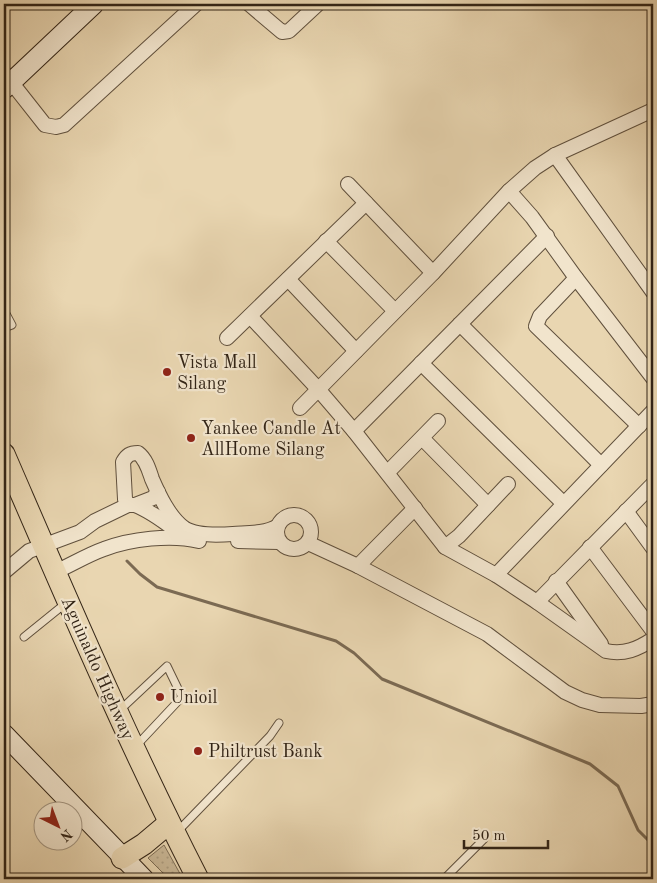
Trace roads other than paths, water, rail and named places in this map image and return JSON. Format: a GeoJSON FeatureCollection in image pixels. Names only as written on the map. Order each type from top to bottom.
{"type":"FeatureCollection","features":[{"type":"Feature","properties":{"kind":"main road","name":"Aguinaldo Highway"},"geometry":{"type":"LineString","coordinates":[[4,454],[134,748],[198,879]]}},
{"type":"Feature","properties":{"kind":"main road"},"geometry":{"type":"LineString","coordinates":[[122,858],[172,828]]}},
{"type":"Feature","properties":{"kind":"street"},"geometry":{"type":"LineString","coordinates":[[6,79],[76,4]]}},
{"type":"Feature","properties":{"kind":"street"},"geometry":{"type":"LineString","coordinates":[[6,79],[94,4]]}},
{"type":"Feature","properties":{"kind":"street"},"geometry":{"type":"LineString","coordinates":[[6,79],[45,125],[56,127],[64,125],[196,4]]}},
{"type":"Feature","properties":{"kind":"street"},"geometry":{"type":"LineString","coordinates":[[249,4],[276,29],[282,32],[289,31],[318,4]]}},
{"type":"Feature","properties":{"kind":"street"},"geometry":{"type":"LineString","coordinates":[[300,408],[433,273],[509,191],[535,168],[554,155],[653,110]]}},
{"type":"Feature","properties":{"kind":"street"},"geometry":{"type":"LineString","coordinates":[[554,155],[653,292]]}},
{"type":"Feature","properties":{"kind":"street"},"geometry":{"type":"LineString","coordinates":[[348,184],[433,273]]}},
{"type":"Feature","properties":{"kind":"street"},"geometry":{"type":"LineString","coordinates":[[509,191],[547,236],[576,278],[653,378]]}},
{"type":"Feature","properties":{"kind":"street"},"geometry":{"type":"LineString","coordinates":[[227,338],[366,203]]}},
{"type":"Feature","properties":{"kind":"street"},"geometry":{"type":"LineString","coordinates":[[354,431],[547,236]]}},
{"type":"Feature","properties":{"kind":"street"},"geometry":{"type":"LineString","coordinates":[[326,241],[396,311]]}},
{"type":"Feature","properties":{"kind":"street"},"geometry":{"type":"LineString","coordinates":[[576,278],[540,316],[536,326],[639,426]]}},
{"type":"Feature","properties":{"kind":"street"},"geometry":{"type":"LineString","coordinates":[[288,279],[356,351]]}},
{"type":"Feature","properties":{"kind":"street"},"geometry":{"type":"LineString","coordinates":[[250,316],[354,431],[388,472],[444,547],[496,575],[606,651],[616,654],[629,651],[653,639]]}},
{"type":"Feature","properties":{"kind":"street"},"geometry":{"type":"LineString","coordinates":[[460,324],[601,465]]}},
{"type":"Feature","properties":{"kind":"street"},"geometry":{"type":"LineString","coordinates":[[422,363],[563,503]]}},
{"type":"Feature","properties":{"kind":"street"},"geometry":{"type":"LineString","coordinates":[[496,575],[653,411]]}},
{"type":"Feature","properties":{"kind":"street"},"geometry":{"type":"LineString","coordinates":[[388,472],[438,421]]}},
{"type":"Feature","properties":{"kind":"street"},"geometry":{"type":"LineString","coordinates":[[422,438],[488,504]]}},
{"type":"Feature","properties":{"kind":"street"},"geometry":{"type":"LineString","coordinates":[[185,537],[162,519],[146,510],[132,506],[125,499],[123,462],[130,453],[141,455],[158,492],[184,528],[207,535],[272,530],[290,515],[300,516],[305,519],[312,532],[308,542],[301,549],[291,550],[279,542],[276,534],[278,526]]}},
{"type":"Feature","properties":{"kind":"street"},"geometry":{"type":"LineString","coordinates":[[444,547],[459,536],[508,484]]}},
{"type":"Feature","properties":{"kind":"street"},"geometry":{"type":"LineString","coordinates":[[537,602],[653,484]]}},
{"type":"Feature","properties":{"kind":"street"},"geometry":{"type":"LineString","coordinates":[[4,572],[29,551],[80,532],[94,521],[154,498],[158,492]]}},
{"type":"Feature","properties":{"kind":"street"},"geometry":{"type":"LineString","coordinates":[[358,566],[415,508]]}},
{"type":"Feature","properties":{"kind":"street"},"geometry":{"type":"LineString","coordinates":[[626,511],[653,548]]}},
{"type":"Feature","properties":{"kind":"street"},"geometry":{"type":"LineString","coordinates":[[56,572],[104,549],[130,541],[185,537],[206,542],[279,542]]}},
{"type":"Feature","properties":{"kind":"street"},"geometry":{"type":"LineString","coordinates":[[308,542],[488,634],[565,692],[582,700],[600,705],[642,706],[653,704]]}},
{"type":"Feature","properties":{"kind":"street"},"geometry":{"type":"LineString","coordinates":[[590,547],[653,632]]}},
{"type":"Feature","properties":{"kind":"street"},"geometry":{"type":"LineString","coordinates":[[556,581],[606,651]]}},
{"type":"Feature","properties":{"kind":"street"},"geometry":{"type":"LineString","coordinates":[[4,734],[144,879]]}},
{"type":"Feature","properties":{"kind":"lane"},"geometry":{"type":"LineString","coordinates":[[4,310],[12,325],[4,328]]}},
{"type":"Feature","properties":{"kind":"lane"},"geometry":{"type":"LineString","coordinates":[[24,638],[68,602]]}},
{"type":"Feature","properties":{"kind":"lane"},"geometry":{"type":"LineString","coordinates":[[118,712],[167,666],[182,697],[134,748]]}},
{"type":"Feature","properties":{"kind":"lane"},"geometry":{"type":"LineString","coordinates":[[172,828],[270,736],[279,723]]}},
{"type":"Feature","properties":{"kind":"lane"},"geometry":{"type":"LineString","coordinates":[[444,879],[484,839]]}},
{"type":"Feature","properties":{"kind":"waterway"},"geometry":{"type":"LineString","coordinates":[[127,561],[157,587],[336,641],[354,653],[382,679],[590,764],[618,786],[638,830],[653,845]]}},
{"type":"Feature","properties":{"kind":"place","name":"Vista Mall Silang"},"geometry":{"type":"Point","coordinates":[167,372]}},
{"type":"Feature","properties":{"kind":"place","name":"Yankee Candle At AllHome Silang"},"geometry":{"type":"Point","coordinates":[191,438]}},
{"type":"Feature","properties":{"kind":"place","name":"Unioil"},"geometry":{"type":"Point","coordinates":[160,697]}},
{"type":"Feature","properties":{"kind":"place","name":"Philtrust Bank"},"geometry":{"type":"Point","coordinates":[198,751]}}]}
